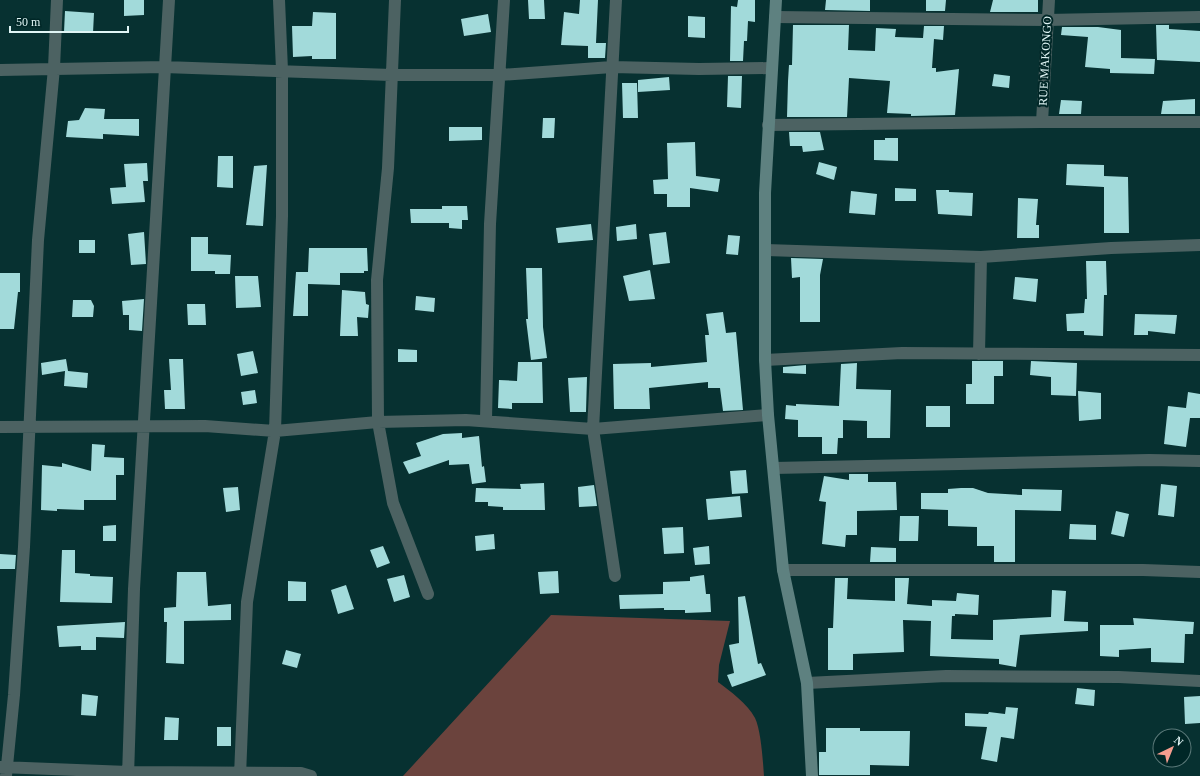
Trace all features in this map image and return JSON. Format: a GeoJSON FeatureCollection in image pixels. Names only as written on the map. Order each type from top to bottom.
{"type":"FeatureCollection","features":[{"type":"Feature","properties":{"kind":"street"},"geometry":{"type":"LineString","coordinates":[[57,0],[54,68],[38,240],[30,427],[14,695],[4,770],[128,774],[240,775],[301,773],[311,776]]}},
{"type":"Feature","properties":{"kind":"street"},"geometry":{"type":"LineString","coordinates":[[128,774],[134,589],[145,426],[164,67],[169,0]]}},
{"type":"Feature","properties":{"kind":"street"},"geometry":{"type":"LineString","coordinates":[[240,775],[247,602],[275,431],[281,231],[282,70],[279,0]]}},
{"type":"Feature","properties":{"kind":"street"},"geometry":{"type":"LineString","coordinates":[[395,0],[388,168],[377,280],[378,422],[393,503],[428,594]]}},
{"type":"Feature","properties":{"kind":"street"},"geometry":{"type":"LineString","coordinates":[[486,420],[490,224],[504,0]]}},
{"type":"Feature","properties":{"kind":"street"},"geometry":{"type":"LineString","coordinates":[[615,576],[593,429],[616,0]]}},
{"type":"Feature","properties":{"kind":"street"},"geometry":{"type":"LineString","coordinates":[[776,0],[765,193],[765,360],[768,416],[783,570],[807,683],[812,776]]}},
{"type":"Feature","properties":{"kind":"street","name":"RUE MAKONGO"},"geometry":{"type":"LineString","coordinates":[[1042,122],[1049,0]]}},
{"type":"Feature","properties":{"kind":"street"},"geometry":{"type":"LineString","coordinates":[[775,17],[1047,20],[1200,17]]}},
{"type":"Feature","properties":{"kind":"street"},"geometry":{"type":"LineString","coordinates":[[0,70],[164,67],[391,74],[500,74],[612,67],[699,69],[772,68]]}},
{"type":"Feature","properties":{"kind":"street"},"geometry":{"type":"LineString","coordinates":[[768,125],[1200,122]]}},
{"type":"Feature","properties":{"kind":"street"},"geometry":{"type":"LineString","coordinates":[[766,250],[981,257],[1111,248],[1200,245]]}},
{"type":"Feature","properties":{"kind":"street"},"geometry":{"type":"LineString","coordinates":[[979,354],[981,257]]}},
{"type":"Feature","properties":{"kind":"street"},"geometry":{"type":"LineString","coordinates":[[765,360],[902,353],[1200,355]]}},
{"type":"Feature","properties":{"kind":"street"},"geometry":{"type":"LineString","coordinates":[[0,427],[205,426],[275,431],[378,422],[486,420],[593,429],[768,416]]}},
{"type":"Feature","properties":{"kind":"street"},"geometry":{"type":"LineString","coordinates":[[774,468],[1149,460],[1200,461]]}},
{"type":"Feature","properties":{"kind":"street"},"geometry":{"type":"LineString","coordinates":[[783,570],[1144,570],[1200,572]]}},
{"type":"Feature","properties":{"kind":"street"},"geometry":{"type":"LineString","coordinates":[[807,683],[946,676],[1119,677],[1200,681]]}},
{"type":"Feature","properties":{"kind":"shaded area"},"geometry":{"type":"Polygon","coordinates":[[[551,615],[730,621],[719,665],[718,682],[743,703],[755,718],[760,738],[764,776],[403,776],[551,615]]]}},
{"type":"Feature","properties":{"kind":"building"},"geometry":{"type":"Polygon","coordinates":[[[124,0],[144,0],[144,15],[124,16],[124,0]]]}},
{"type":"Feature","properties":{"kind":"building"},"geometry":{"type":"Polygon","coordinates":[[[528,0],[544,0],[545,19],[529,19],[528,0]]]}},
{"type":"Feature","properties":{"kind":"building"},"geometry":{"type":"Polygon","coordinates":[[[580,0],[598,0],[596,43],[606,43],[605,58],[588,58],[588,46],[561,45],[564,12],[579,14],[580,0]]]}},
{"type":"Feature","properties":{"kind":"building"},"geometry":{"type":"Polygon","coordinates":[[[738,0],[755,0],[755,22],[748,21],[747,41],[744,41],[743,61],[730,61],[731,6],[737,7],[738,0]]]}},
{"type":"Feature","properties":{"kind":"building"},"geometry":{"type":"Polygon","coordinates":[[[826,0],[870,0],[870,11],[825,10],[826,0]]]}},
{"type":"Feature","properties":{"kind":"building"},"geometry":{"type":"Polygon","coordinates":[[[926,0],[946,0],[945,11],[926,11],[926,0]]]}},
{"type":"Feature","properties":{"kind":"building"},"geometry":{"type":"Polygon","coordinates":[[[993,0],[1038,0],[1038,12],[990,12],[993,0]]]}},
{"type":"Feature","properties":{"kind":"building"},"geometry":{"type":"Polygon","coordinates":[[[65,11],[94,13],[93,33],[64,32],[65,11]]]}},
{"type":"Feature","properties":{"kind":"building"},"geometry":{"type":"Polygon","coordinates":[[[313,12],[336,13],[336,59],[312,59],[312,56],[293,57],[292,26],[312,26],[313,12]]]}},
{"type":"Feature","properties":{"kind":"building"},"geometry":{"type":"Polygon","coordinates":[[[488,14],[491,32],[464,36],[461,19],[488,14]]]}},
{"type":"Feature","properties":{"kind":"building"},"geometry":{"type":"Polygon","coordinates":[[[688,16],[705,17],[705,38],[688,37],[688,16]]]}},
{"type":"Feature","properties":{"kind":"building"},"geometry":{"type":"Polygon","coordinates":[[[793,25],[849,25],[848,50],[875,51],[876,28],[896,29],[895,37],[923,38],[924,26],[944,26],[943,40],[934,39],[932,68],[936,68],[936,72],[959,69],[955,115],[911,116],[911,114],[887,113],[890,81],[849,78],[847,117],[787,117],[789,65],[792,65],[793,25]]]}},
{"type":"Feature","properties":{"kind":"building"},"geometry":{"type":"Polygon","coordinates":[[[1156,25],[1169,25],[1169,29],[1200,31],[1200,62],[1157,60],[1156,25]]]}},
{"type":"Feature","properties":{"kind":"building"},"geometry":{"type":"Polygon","coordinates":[[[1062,27],[1098,27],[1121,30],[1121,58],[1155,59],[1154,74],[1110,73],[1110,69],[1085,67],[1088,37],[1061,35],[1062,27]]]}},
{"type":"Feature","properties":{"kind":"building"},"geometry":{"type":"Polygon","coordinates":[[[994,74],[1010,76],[1009,88],[992,86],[994,74]]]}},
{"type":"Feature","properties":{"kind":"building"},"geometry":{"type":"Polygon","coordinates":[[[728,76],[742,76],[741,108],[727,107],[728,76]]]}},
{"type":"Feature","properties":{"kind":"building"},"geometry":{"type":"Polygon","coordinates":[[[669,77],[670,90],[638,92],[638,80],[669,77]]]}},
{"type":"Feature","properties":{"kind":"building"},"geometry":{"type":"Polygon","coordinates":[[[622,83],[637,83],[638,118],[623,118],[622,83]]]}},
{"type":"Feature","properties":{"kind":"building"},"geometry":{"type":"Polygon","coordinates":[[[1195,99],[1195,114],[1161,114],[1163,101],[1195,99]]]}},
{"type":"Feature","properties":{"kind":"building"},"geometry":{"type":"Polygon","coordinates":[[[1061,100],[1082,101],[1081,114],[1059,114],[1061,100]]]}},
{"type":"Feature","properties":{"kind":"building"},"geometry":{"type":"Polygon","coordinates":[[[85,108],[105,109],[104,119],[139,119],[139,136],[103,134],[103,139],[66,137],[68,121],[79,120],[85,108]]]}},
{"type":"Feature","properties":{"kind":"building"},"geometry":{"type":"Polygon","coordinates":[[[543,118],[555,118],[554,138],[542,138],[543,118]]]}},
{"type":"Feature","properties":{"kind":"building"},"geometry":{"type":"Polygon","coordinates":[[[449,127],[482,127],[482,140],[449,141],[449,127]]]}},
{"type":"Feature","properties":{"kind":"building"},"geometry":{"type":"Polygon","coordinates":[[[789,132],[820,132],[824,150],[803,152],[802,146],[790,146],[789,132]]]}},
{"type":"Feature","properties":{"kind":"building"},"geometry":{"type":"Polygon","coordinates":[[[885,138],[898,138],[898,161],[874,160],[874,140],[885,140],[885,138]]]}},
{"type":"Feature","properties":{"kind":"building"},"geometry":{"type":"Polygon","coordinates":[[[695,142],[696,176],[720,179],[718,192],[690,188],[690,207],[667,207],[667,194],[654,194],[653,180],[668,179],[667,143],[695,142]]]}},
{"type":"Feature","properties":{"kind":"building"},"geometry":{"type":"Polygon","coordinates":[[[218,156],[233,156],[233,188],[217,187],[218,156]]]}},
{"type":"Feature","properties":{"kind":"building"},"geometry":{"type":"Polygon","coordinates":[[[819,162],[837,167],[834,180],[816,174],[819,162]]]}},
{"type":"Feature","properties":{"kind":"building"},"geometry":{"type":"Polygon","coordinates":[[[147,163],[148,181],[143,181],[145,202],[112,204],[110,188],[126,187],[124,164],[147,163]]]}},
{"type":"Feature","properties":{"kind":"building"},"geometry":{"type":"Polygon","coordinates":[[[1067,164],[1104,165],[1104,187],[1066,185],[1067,164]]]}},
{"type":"Feature","properties":{"kind":"building"},"geometry":{"type":"Polygon","coordinates":[[[267,165],[263,226],[246,225],[254,166],[267,165]]]}},
{"type":"Feature","properties":{"kind":"building"},"geometry":{"type":"Polygon","coordinates":[[[1104,176],[1128,177],[1129,233],[1104,233],[1104,176]]]}},
{"type":"Feature","properties":{"kind":"building"},"geometry":{"type":"Polygon","coordinates":[[[895,188],[916,189],[916,201],[895,201],[895,188]]]}},
{"type":"Feature","properties":{"kind":"building"},"geometry":{"type":"Polygon","coordinates":[[[936,190],[973,193],[972,216],[938,214],[936,190]]]}},
{"type":"Feature","properties":{"kind":"building"},"geometry":{"type":"Polygon","coordinates":[[[851,191],[877,194],[875,215],[849,213],[851,191]]]}},
{"type":"Feature","properties":{"kind":"building"},"geometry":{"type":"Polygon","coordinates":[[[1018,198],[1038,199],[1036,225],[1039,225],[1039,238],[1017,238],[1018,198]]]}},
{"type":"Feature","properties":{"kind":"building"},"geometry":{"type":"Polygon","coordinates":[[[442,206],[467,206],[468,220],[462,220],[462,229],[449,228],[449,223],[411,223],[410,209],[442,209],[442,206]]]}},
{"type":"Feature","properties":{"kind":"building"},"geometry":{"type":"Polygon","coordinates":[[[591,224],[593,240],[558,243],[556,228],[591,224]]]}},
{"type":"Feature","properties":{"kind":"building"},"geometry":{"type":"Polygon","coordinates":[[[636,224],[637,239],[617,241],[616,227],[636,224]]]}},
{"type":"Feature","properties":{"kind":"building"},"geometry":{"type":"Polygon","coordinates":[[[144,232],[146,264],[131,265],[128,234],[144,232]]]}},
{"type":"Feature","properties":{"kind":"building"},"geometry":{"type":"Polygon","coordinates":[[[666,232],[670,263],[653,265],[649,234],[666,232]]]}},
{"type":"Feature","properties":{"kind":"building"},"geometry":{"type":"Polygon","coordinates":[[[728,235],[740,236],[738,255],[726,254],[728,235]]]}},
{"type":"Feature","properties":{"kind":"building"},"geometry":{"type":"Polygon","coordinates":[[[191,237],[208,237],[208,254],[231,255],[230,274],[215,274],[215,271],[191,271],[191,237]]]}},
{"type":"Feature","properties":{"kind":"building"},"geometry":{"type":"Polygon","coordinates":[[[79,240],[95,240],[95,253],[79,253],[79,240]]]}},
{"type":"Feature","properties":{"kind":"building"},"geometry":{"type":"Polygon","coordinates":[[[309,248],[367,248],[368,271],[364,271],[364,273],[340,273],[340,285],[308,284],[308,316],[293,316],[296,272],[308,272],[309,248]]]}},
{"type":"Feature","properties":{"kind":"building"},"geometry":{"type":"Polygon","coordinates":[[[791,258],[823,259],[820,275],[820,322],[800,322],[800,277],[792,278],[791,258]]]}},
{"type":"Feature","properties":{"kind":"building"},"geometry":{"type":"Polygon","coordinates":[[[1086,261],[1106,261],[1107,295],[1104,295],[1103,336],[1084,335],[1084,331],[1067,331],[1066,314],[1084,313],[1085,299],[1087,299],[1086,261]]]}},
{"type":"Feature","properties":{"kind":"building"},"geometry":{"type":"Polygon","coordinates":[[[526,268],[542,268],[543,327],[547,358],[531,360],[526,319],[528,319],[526,268]]]}},
{"type":"Feature","properties":{"kind":"building"},"geometry":{"type":"Polygon","coordinates":[[[650,270],[655,299],[629,301],[623,276],[650,270]]]}},
{"type":"Feature","properties":{"kind":"building"},"geometry":{"type":"Polygon","coordinates":[[[0,273],[20,273],[20,292],[18,292],[14,329],[0,329],[0,273]]]}},
{"type":"Feature","properties":{"kind":"building"},"geometry":{"type":"Polygon","coordinates":[[[235,276],[258,276],[261,307],[236,308],[235,276]]]}},
{"type":"Feature","properties":{"kind":"building"},"geometry":{"type":"Polygon","coordinates":[[[1015,277],[1038,279],[1036,302],[1013,299],[1015,277]]]}},
{"type":"Feature","properties":{"kind":"building"},"geometry":{"type":"Polygon","coordinates":[[[342,290],[365,292],[366,304],[369,305],[368,318],[357,317],[358,336],[340,336],[342,290]]]}},
{"type":"Feature","properties":{"kind":"building"},"geometry":{"type":"Polygon","coordinates":[[[416,296],[435,298],[434,312],[415,310],[416,296]]]}},
{"type":"Feature","properties":{"kind":"building"},"geometry":{"type":"Polygon","coordinates":[[[144,299],[142,331],[129,330],[129,315],[123,315],[122,301],[144,299]]]}},
{"type":"Feature","properties":{"kind":"building"},"geometry":{"type":"Polygon","coordinates":[[[73,300],[91,300],[94,306],[93,317],[72,317],[73,300]]]}},
{"type":"Feature","properties":{"kind":"building"},"geometry":{"type":"Polygon","coordinates":[[[187,304],[205,304],[206,325],[188,325],[187,304]]]}},
{"type":"Feature","properties":{"kind":"building"},"geometry":{"type":"Polygon","coordinates":[[[723,312],[726,333],[736,332],[743,410],[723,411],[720,388],[708,388],[708,382],[649,388],[650,409],[614,409],[613,364],[651,363],[651,367],[707,362],[705,335],[709,335],[706,314],[723,312]]]}},
{"type":"Feature","properties":{"kind":"building"},"geometry":{"type":"Polygon","coordinates":[[[1135,314],[1177,315],[1175,334],[1148,331],[1148,335],[1134,335],[1135,314]]]}},
{"type":"Feature","properties":{"kind":"building"},"geometry":{"type":"Polygon","coordinates":[[[398,349],[417,350],[417,362],[398,362],[398,349]]]}},
{"type":"Feature","properties":{"kind":"building"},"geometry":{"type":"Polygon","coordinates":[[[253,351],[258,373],[241,376],[237,354],[253,351]]]}},
{"type":"Feature","properties":{"kind":"building"},"geometry":{"type":"Polygon","coordinates":[[[66,359],[68,371],[88,373],[87,388],[64,386],[65,371],[42,375],[41,363],[66,359]]]}},
{"type":"Feature","properties":{"kind":"building"},"geometry":{"type":"Polygon","coordinates":[[[169,359],[183,359],[185,409],[165,409],[164,390],[171,390],[169,359]]]}},
{"type":"Feature","properties":{"kind":"building"},"geometry":{"type":"Polygon","coordinates":[[[972,361],[1003,361],[1003,376],[994,376],[994,404],[966,404],[966,384],[972,384],[972,361]]]}},
{"type":"Feature","properties":{"kind":"building"},"geometry":{"type":"Polygon","coordinates":[[[1031,361],[1077,363],[1076,396],[1051,395],[1051,377],[1030,375],[1031,361]]]}},
{"type":"Feature","properties":{"kind":"building"},"geometry":{"type":"Polygon","coordinates":[[[518,362],[542,362],[543,403],[512,403],[512,409],[498,408],[499,380],[517,381],[518,362]]]}},
{"type":"Feature","properties":{"kind":"building"},"geometry":{"type":"Polygon","coordinates":[[[857,363],[856,389],[891,390],[890,438],[867,438],[867,421],[843,420],[843,438],[838,438],[837,454],[822,454],[822,437],[798,437],[798,420],[785,419],[786,405],[839,406],[841,364],[857,363]]]}},
{"type":"Feature","properties":{"kind":"building"},"geometry":{"type":"Polygon","coordinates":[[[806,365],[806,374],[783,373],[783,367],[806,365]]]}},
{"type":"Feature","properties":{"kind":"building"},"geometry":{"type":"Polygon","coordinates":[[[587,377],[586,412],[570,412],[568,378],[587,377]]]}},
{"type":"Feature","properties":{"kind":"building"},"geometry":{"type":"Polygon","coordinates":[[[255,390],[257,403],[243,405],[241,392],[255,390]]]}},
{"type":"Feature","properties":{"kind":"building"},"geometry":{"type":"Polygon","coordinates":[[[1078,391],[1101,393],[1101,419],[1079,421],[1078,391]]]}},
{"type":"Feature","properties":{"kind":"building"},"geometry":{"type":"Polygon","coordinates":[[[1188,392],[1200,394],[1200,418],[1190,418],[1186,447],[1164,444],[1168,406],[1186,408],[1188,392]]]}},
{"type":"Feature","properties":{"kind":"building"},"geometry":{"type":"Polygon","coordinates":[[[926,406],[950,406],[950,427],[926,427],[926,406]]]}},
{"type":"Feature","properties":{"kind":"building"},"geometry":{"type":"Polygon","coordinates":[[[462,433],[462,438],[479,436],[482,467],[484,466],[486,482],[472,484],[469,464],[449,465],[449,460],[409,474],[403,462],[421,456],[416,443],[443,434],[462,433]]]}},
{"type":"Feature","properties":{"kind":"building"},"geometry":{"type":"Polygon","coordinates":[[[92,444],[105,445],[104,457],[124,458],[124,475],[116,475],[116,500],[84,500],[84,510],[41,510],[42,465],[62,467],[62,463],[91,471],[92,444]]]}},
{"type":"Feature","properties":{"kind":"building"},"geometry":{"type":"Polygon","coordinates":[[[746,470],[748,493],[732,494],[730,471],[746,470]]]}},
{"type":"Feature","properties":{"kind":"building"},"geometry":{"type":"Polygon","coordinates":[[[849,474],[868,474],[868,482],[896,482],[897,510],[857,511],[857,535],[846,535],[845,547],[822,544],[826,502],[819,501],[824,476],[849,480],[849,474]]]}},
{"type":"Feature","properties":{"kind":"building"},"geometry":{"type":"Polygon","coordinates":[[[544,483],[545,510],[503,510],[503,507],[488,506],[488,502],[475,502],[476,488],[521,489],[520,484],[544,483]]]}},
{"type":"Feature","properties":{"kind":"building"},"geometry":{"type":"Polygon","coordinates":[[[1161,484],[1177,486],[1174,517],[1158,515],[1161,484]]]}},
{"type":"Feature","properties":{"kind":"building"},"geometry":{"type":"Polygon","coordinates":[[[594,485],[597,506],[579,507],[578,487],[594,485]]]}},
{"type":"Feature","properties":{"kind":"building"},"geometry":{"type":"Polygon","coordinates":[[[238,487],[240,510],[226,512],[223,488],[238,487]]]}},
{"type":"Feature","properties":{"kind":"building"},"geometry":{"type":"Polygon","coordinates":[[[973,488],[988,493],[1022,495],[1022,489],[1062,490],[1061,511],[1015,510],[1015,562],[994,562],[994,546],[977,546],[977,527],[948,526],[948,510],[921,509],[921,493],[948,493],[948,489],[973,488]]]}},
{"type":"Feature","properties":{"kind":"building"},"geometry":{"type":"Polygon","coordinates":[[[740,496],[742,517],[708,520],[706,499],[740,496]]]}},
{"type":"Feature","properties":{"kind":"building"},"geometry":{"type":"Polygon","coordinates":[[[1116,511],[1129,514],[1124,537],[1111,534],[1116,511]]]}},
{"type":"Feature","properties":{"kind":"building"},"geometry":{"type":"Polygon","coordinates":[[[900,516],[919,516],[918,541],[899,541],[900,516]]]}},
{"type":"Feature","properties":{"kind":"building"},"geometry":{"type":"Polygon","coordinates":[[[1070,524],[1096,525],[1096,540],[1069,539],[1070,524]]]}},
{"type":"Feature","properties":{"kind":"building"},"geometry":{"type":"Polygon","coordinates":[[[116,525],[116,541],[103,541],[103,526],[116,525]]]}},
{"type":"Feature","properties":{"kind":"building"},"geometry":{"type":"Polygon","coordinates":[[[683,527],[684,553],[664,554],[662,528],[683,527]]]}},
{"type":"Feature","properties":{"kind":"building"},"geometry":{"type":"Polygon","coordinates":[[[494,534],[495,549],[476,551],[475,536],[494,534]]]}},
{"type":"Feature","properties":{"kind":"building"},"geometry":{"type":"Polygon","coordinates":[[[383,546],[390,563],[377,568],[370,550],[383,546]]]}},
{"type":"Feature","properties":{"kind":"building"},"geometry":{"type":"Polygon","coordinates":[[[709,546],[710,564],[695,565],[693,548],[709,546]]]}},
{"type":"Feature","properties":{"kind":"building"},"geometry":{"type":"Polygon","coordinates":[[[871,547],[896,548],[896,562],[870,562],[871,547]]]}},
{"type":"Feature","properties":{"kind":"building"},"geometry":{"type":"Polygon","coordinates":[[[62,550],[75,550],[75,573],[90,574],[90,576],[113,577],[112,603],[60,602],[62,550]]]}},
{"type":"Feature","properties":{"kind":"building"},"geometry":{"type":"Polygon","coordinates":[[[0,554],[16,555],[15,569],[0,569],[0,554]]]}},
{"type":"Feature","properties":{"kind":"building"},"geometry":{"type":"Polygon","coordinates":[[[558,571],[559,593],[540,594],[538,572],[558,571]]]}},
{"type":"Feature","properties":{"kind":"building"},"geometry":{"type":"Polygon","coordinates":[[[177,572],[206,572],[208,606],[231,604],[231,620],[184,621],[184,664],[166,663],[167,622],[164,622],[164,608],[176,607],[177,572]]]}},
{"type":"Feature","properties":{"kind":"building"},"geometry":{"type":"Polygon","coordinates":[[[404,575],[410,597],[394,602],[387,579],[404,575]]]}},
{"type":"Feature","properties":{"kind":"building"},"geometry":{"type":"Polygon","coordinates":[[[704,575],[706,594],[710,594],[711,612],[685,613],[685,610],[664,610],[664,608],[620,609],[619,595],[663,594],[663,582],[690,581],[690,577],[704,575]]]}},
{"type":"Feature","properties":{"kind":"building"},"geometry":{"type":"Polygon","coordinates":[[[835,578],[848,578],[847,599],[895,601],[895,578],[909,578],[907,604],[932,606],[932,600],[956,601],[957,593],[979,595],[978,615],[955,614],[955,616],[952,616],[951,639],[993,640],[993,620],[1051,617],[1052,590],[1066,591],[1064,621],[1088,622],[1088,631],[1020,635],[1016,667],[999,664],[999,659],[930,656],[931,621],[903,620],[904,652],[853,654],[853,670],[828,670],[828,628],[833,628],[835,578]]]}},
{"type":"Feature","properties":{"kind":"building"},"geometry":{"type":"Polygon","coordinates":[[[288,581],[306,582],[306,601],[288,601],[288,581]]]}},
{"type":"Feature","properties":{"kind":"building"},"geometry":{"type":"Polygon","coordinates":[[[346,585],[354,609],[338,614],[331,590],[346,585]]]}},
{"type":"Feature","properties":{"kind":"building"},"geometry":{"type":"Polygon","coordinates":[[[745,596],[758,664],[761,663],[766,675],[732,687],[727,675],[734,673],[729,645],[739,643],[738,597],[745,596]]]}},
{"type":"Feature","properties":{"kind":"building"},"geometry":{"type":"Polygon","coordinates":[[[1133,618],[1194,622],[1193,634],[1185,634],[1184,663],[1151,662],[1151,648],[1119,650],[1119,657],[1100,656],[1100,625],[1134,625],[1133,618]]]}},
{"type":"Feature","properties":{"kind":"building"},"geometry":{"type":"Polygon","coordinates":[[[125,622],[124,638],[96,637],[96,650],[81,650],[81,646],[59,647],[57,626],[125,622]]]}},
{"type":"Feature","properties":{"kind":"building"},"geometry":{"type":"Polygon","coordinates":[[[286,650],[301,654],[297,668],[282,664],[286,650]]]}},
{"type":"Feature","properties":{"kind":"building"},"geometry":{"type":"Polygon","coordinates":[[[1077,688],[1095,690],[1094,706],[1075,704],[1077,688]]]}},
{"type":"Feature","properties":{"kind":"building"},"geometry":{"type":"Polygon","coordinates":[[[82,694],[98,696],[96,716],[81,715],[82,694]]]}},
{"type":"Feature","properties":{"kind":"building"},"geometry":{"type":"Polygon","coordinates":[[[1200,696],[1200,723],[1185,724],[1184,697],[1200,696]]]}},
{"type":"Feature","properties":{"kind":"building"},"geometry":{"type":"Polygon","coordinates":[[[1006,707],[1018,708],[1014,739],[1001,737],[997,762],[981,759],[987,727],[965,726],[965,713],[988,714],[989,712],[1005,714],[1006,707]]]}},
{"type":"Feature","properties":{"kind":"building"},"geometry":{"type":"Polygon","coordinates":[[[165,717],[179,718],[178,740],[164,740],[165,717]]]}},
{"type":"Feature","properties":{"kind":"building"},"geometry":{"type":"Polygon","coordinates":[[[217,727],[231,727],[231,746],[217,746],[217,727]]]}},
{"type":"Feature","properties":{"kind":"building"},"geometry":{"type":"Polygon","coordinates":[[[826,728],[860,728],[860,731],[910,731],[909,766],[870,765],[870,775],[819,775],[819,752],[826,752],[826,728]]]}}]}
